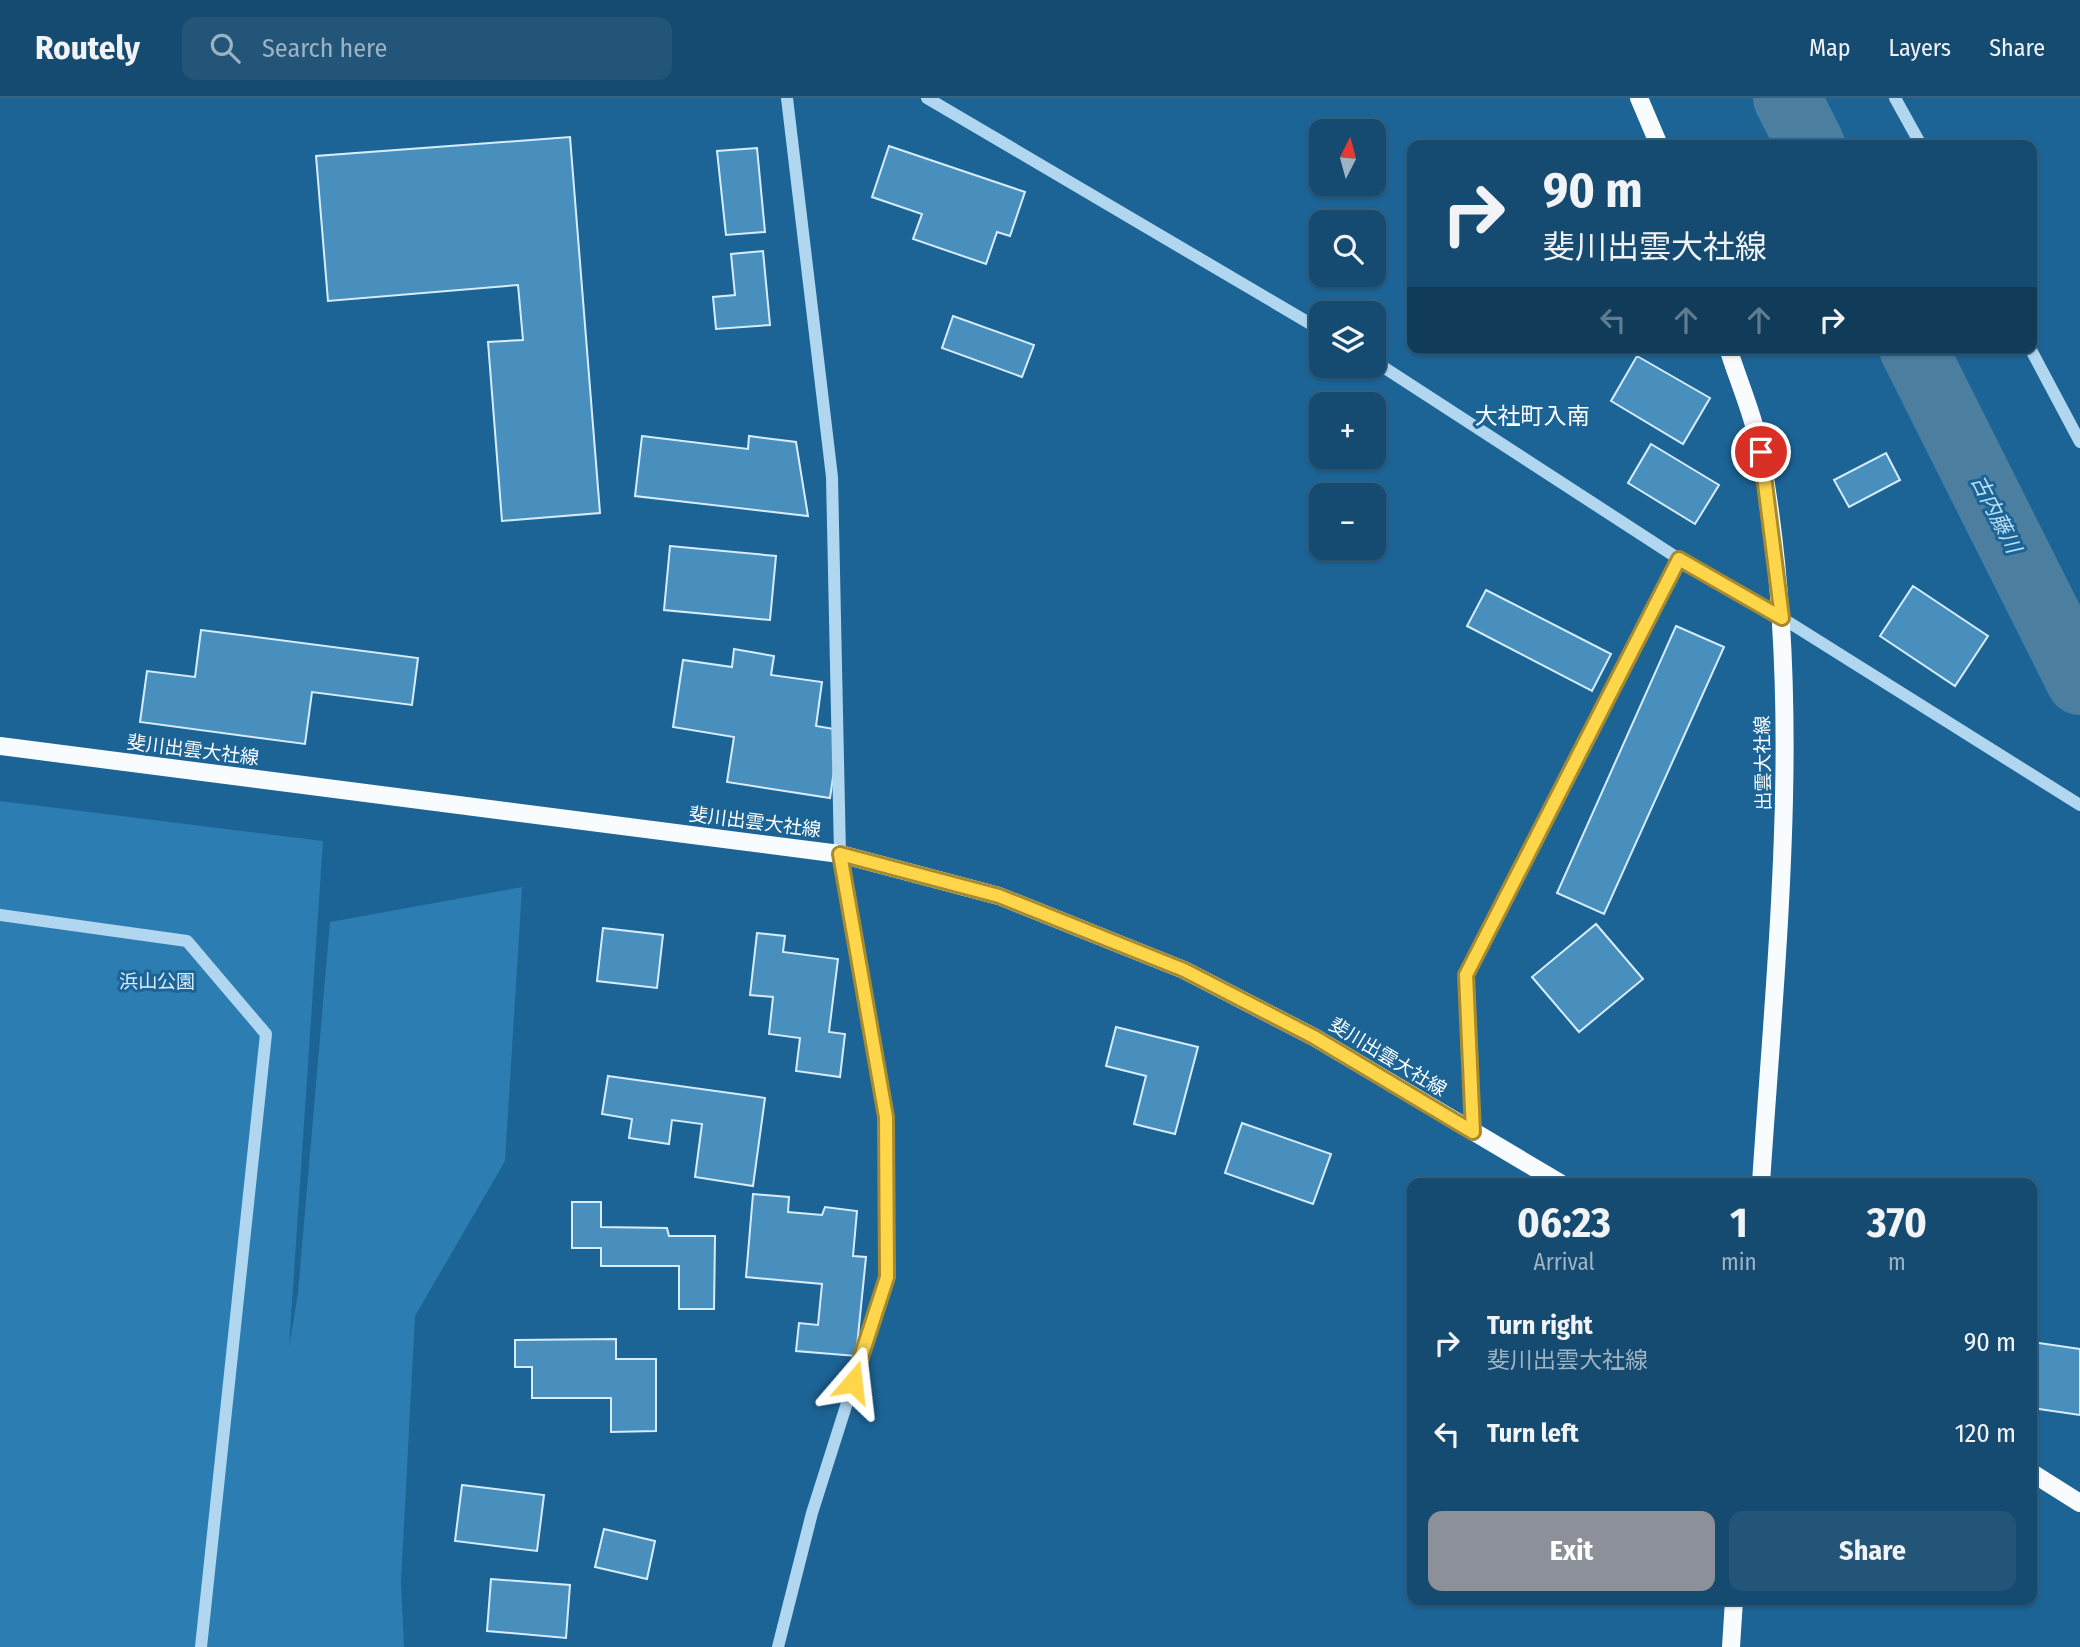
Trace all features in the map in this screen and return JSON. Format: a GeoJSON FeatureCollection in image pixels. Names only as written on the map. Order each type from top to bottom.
{"type":"FeatureCollection","features":[{"type":"Feature","properties":{"kind":"main road"},"geometry":{"type":"LineString","coordinates":[[1639,98],[1658,140]]}},
{"type":"Feature","properties":{"kind":"main road","name":"出雲大社線"},"geometry":{"type":"LineString","coordinates":[[1730,354],[1761,452],[1782,618],[1785,820],[1760,1178]]}},
{"type":"Feature","properties":{"kind":"main road","name":"斐川出雲大社線"},"geometry":{"type":"LineString","coordinates":[[0,747],[840,854],[999,896],[1184,970],[1314,1037],[1551,1178]]}},
{"type":"Feature","properties":{"kind":"main road"},"geometry":{"type":"LineString","coordinates":[[2037,1476],[2080,1503]]}},
{"type":"Feature","properties":{"kind":"main road"},"geometry":{"type":"LineString","coordinates":[[1731,1647],[1734,1605]]}},
{"type":"Feature","properties":{"kind":"street"},"geometry":{"type":"LineString","coordinates":[[778,1647],[812,1513],[887,1277],[886,1117],[840,854],[832,477],[787,98]]}},
{"type":"Feature","properties":{"kind":"street"},"geometry":{"type":"LineString","coordinates":[[927,98],[1309,323]]}},
{"type":"Feature","properties":{"kind":"street"},"geometry":{"type":"LineString","coordinates":[[1895,98],[1918,140]]}},
{"type":"Feature","properties":{"kind":"street"},"geometry":{"type":"LineString","coordinates":[[2033,354],[2080,442]]}},
{"type":"Feature","properties":{"kind":"street"},"geometry":{"type":"LineString","coordinates":[[1386,369],[1679,559],[1782,618],[2074,802]]}},
{"type":"Feature","properties":{"kind":"street"},"geometry":{"type":"LineString","coordinates":[[1473,1132],[1466,975],[1679,559]]}},
{"type":"Feature","properties":{"kind":"street"},"geometry":{"type":"LineString","coordinates":[[0,915],[187,940],[266,1034],[201,1647]]}},
{"type":"Feature","properties":{"kind":"green space","name":"浜山公園"},"geometry":{"type":"Polygon","coordinates":[[[0,801],[323,841],[289,1347],[298,1293],[330,922],[522,887],[505,1161],[415,1316],[401,1582],[404,1647],[0,1647],[0,801]]]}},
{"type":"Feature","properties":{"kind":"building"},"geometry":{"type":"Polygon","coordinates":[[[570,137],[600,513],[502,521],[488,342],[523,340],[518,285],[328,301],[316,156],[570,137]]]}},
{"type":"Feature","properties":{"kind":"building"},"geometry":{"type":"Polygon","coordinates":[[[889,146],[1025,192],[1010,236],[997,232],[986,264],[913,239],[922,214],[872,197],[889,146]]]}},
{"type":"Feature","properties":{"kind":"building"},"geometry":{"type":"Polygon","coordinates":[[[757,148],[765,232],[726,235],[717,151],[757,148]]]}},
{"type":"Feature","properties":{"kind":"building"},"geometry":{"type":"Polygon","coordinates":[[[763,251],[770,325],[716,329],[713,297],[735,295],[731,254],[763,251]]]}},
{"type":"Feature","properties":{"kind":"building"},"geometry":{"type":"Polygon","coordinates":[[[953,316],[1034,345],[1022,377],[942,348],[953,316]]]}},
{"type":"Feature","properties":{"kind":"building"},"geometry":{"type":"Polygon","coordinates":[[[1637,356],[1710,398],[1683,444],[1611,401],[1637,356]]]}},
{"type":"Feature","properties":{"kind":"building"},"geometry":{"type":"Polygon","coordinates":[[[642,436],[748,449],[749,436],[796,442],[808,516],[635,496],[642,436]]]}},
{"type":"Feature","properties":{"kind":"building"},"geometry":{"type":"Polygon","coordinates":[[[1651,444],[1719,485],[1695,524],[1628,483],[1651,444]]]}},
{"type":"Feature","properties":{"kind":"building"},"geometry":{"type":"Polygon","coordinates":[[[1886,453],[1900,480],[1849,507],[1834,480],[1886,453]]]}},
{"type":"Feature","properties":{"kind":"building"},"geometry":{"type":"Polygon","coordinates":[[[670,546],[776,556],[770,620],[664,610],[670,546]]]}},
{"type":"Feature","properties":{"kind":"building"},"geometry":{"type":"Polygon","coordinates":[[[1913,586],[1988,636],[1955,686],[1880,636],[1913,586]]]}},
{"type":"Feature","properties":{"kind":"building"},"geometry":{"type":"Polygon","coordinates":[[[1486,590],[1611,654],[1592,691],[1467,626],[1486,590]]]}},
{"type":"Feature","properties":{"kind":"building"},"geometry":{"type":"Polygon","coordinates":[[[1676,626],[1724,647],[1604,914],[1557,893],[1676,626]]]}},
{"type":"Feature","properties":{"kind":"building"},"geometry":{"type":"Polygon","coordinates":[[[201,630],[418,658],[412,705],[312,692],[305,744],[140,722],[147,671],[195,677],[201,630]]]}},
{"type":"Feature","properties":{"kind":"building"},"geometry":{"type":"Polygon","coordinates":[[[734,649],[774,656],[771,675],[822,682],[816,726],[840,730],[830,798],[727,782],[734,737],[673,727],[683,660],[732,667],[734,649]]]}},
{"type":"Feature","properties":{"kind":"building"},"geometry":{"type":"Polygon","coordinates":[[[1596,924],[1643,979],[1579,1032],[1532,977],[1596,924]]]}},
{"type":"Feature","properties":{"kind":"building"},"geometry":{"type":"Polygon","coordinates":[[[603,928],[663,935],[657,988],[597,981],[603,928]]]}},
{"type":"Feature","properties":{"kind":"building"},"geometry":{"type":"Polygon","coordinates":[[[757,933],[785,936],[783,952],[838,959],[829,1032],[845,1034],[840,1077],[796,1071],[800,1038],[769,1034],[773,997],[750,995],[757,933]]]}},
{"type":"Feature","properties":{"kind":"building"},"geometry":{"type":"Polygon","coordinates":[[[1116,1027],[1198,1047],[1175,1134],[1134,1124],[1146,1076],[1106,1066],[1116,1027]]]}},
{"type":"Feature","properties":{"kind":"building"},"geometry":{"type":"Polygon","coordinates":[[[608,1076],[765,1098],[753,1186],[695,1177],[702,1124],[672,1120],[669,1144],[629,1138],[632,1119],[602,1114],[608,1076]]]}},
{"type":"Feature","properties":{"kind":"building"},"geometry":{"type":"Polygon","coordinates":[[[1242,1123],[1331,1154],[1313,1204],[1225,1173],[1242,1123]]]}},
{"type":"Feature","properties":{"kind":"building"},"geometry":{"type":"Polygon","coordinates":[[[753,1194],[789,1197],[788,1212],[822,1215],[825,1207],[857,1211],[853,1256],[866,1257],[856,1356],[796,1351],[799,1323],[818,1325],[822,1284],[746,1277],[753,1194]]]}},
{"type":"Feature","properties":{"kind":"building"},"geometry":{"type":"Polygon","coordinates":[[[572,1202],[601,1202],[601,1227],[667,1228],[669,1236],[715,1236],[714,1309],[679,1309],[679,1266],[601,1266],[601,1248],[572,1248],[572,1202]]]}},
{"type":"Feature","properties":{"kind":"building"},"geometry":{"type":"Polygon","coordinates":[[[616,1339],[616,1359],[656,1359],[656,1431],[611,1432],[611,1398],[532,1398],[532,1367],[515,1367],[515,1340],[616,1339]]]}},
{"type":"Feature","properties":{"kind":"building"},"geometry":{"type":"Polygon","coordinates":[[[2037,1343],[2080,1349],[2080,1415],[2037,1409],[2037,1343]]]}},
{"type":"Feature","properties":{"kind":"building"},"geometry":{"type":"Polygon","coordinates":[[[462,1485],[544,1495],[537,1551],[455,1541],[462,1485]]]}},
{"type":"Feature","properties":{"kind":"building"},"geometry":{"type":"Polygon","coordinates":[[[604,1529],[655,1541],[647,1579],[595,1567],[604,1529]]]}},
{"type":"Feature","properties":{"kind":"building"},"geometry":{"type":"Polygon","coordinates":[[[491,1579],[570,1585],[566,1638],[487,1631],[491,1579]]]}},
{"type":"Feature","properties":{"kind":"waterway","name":"古内藤川"},"geometry":{"type":"LineString","coordinates":[[1787,98],[1808,140]]}},
{"type":"Feature","properties":{"kind":"waterway","name":"古内藤川"},"geometry":{"type":"LineString","coordinates":[[1916,354],[2080,681]]}},
{"type":"Feature","properties":{"kind":"district","name":"大社町入南"},"geometry":{"type":"Point","coordinates":[1532,416]}},
{"type":"Feature","properties":{"kind":"route"},"geometry":{"type":"LineString","coordinates":[[853,1382],[887,1277],[886,1117],[840,854],[999,896],[1184,970],[1314,1037],[1473,1132],[1466,975],[1679,559],[1782,618],[1761,452]]}}]}
